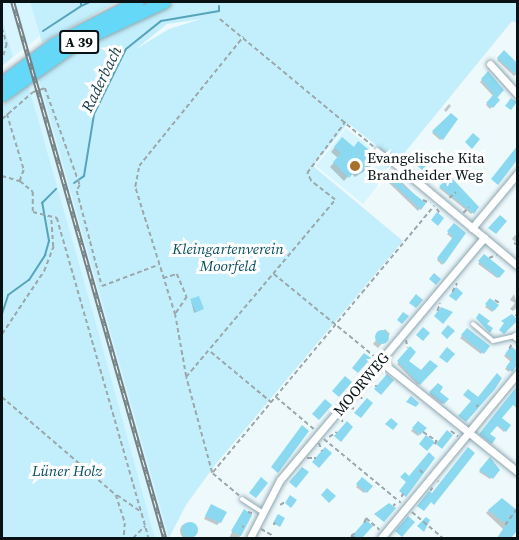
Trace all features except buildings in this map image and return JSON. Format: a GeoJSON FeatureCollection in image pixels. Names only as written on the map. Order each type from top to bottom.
{"type":"FeatureCollection","features":[{"type":"Feature","properties":{"kind":"highway","name":"A 39"},"geometry":{"type":"LineString","coordinates":[[2,83],[55,44],[138,2]]}},
{"type":"Feature","properties":{"kind":"highway","name":"A 39"},"geometry":{"type":"LineString","coordinates":[[2,96],[77,43],[165,2]]}},
{"type":"Feature","properties":{"kind":"street"},"geometry":{"type":"LineString","coordinates":[[490,64],[518,95]]}},
{"type":"Feature","properties":{"kind":"street"},"geometry":{"type":"LineString","coordinates":[[390,159],[440,205],[518,266]]}},
{"type":"Feature","properties":{"kind":"street"},"geometry":{"type":"LineString","coordinates":[[472,228],[518,173]]}},
{"type":"Feature","properties":{"kind":"street","name":"MOORWEG"},"geometry":{"type":"LineString","coordinates":[[250,538],[280,480],[484,238]]}},
{"type":"Feature","properties":{"kind":"street"},"geometry":{"type":"LineString","coordinates":[[380,361],[467,434],[518,472]]}},
{"type":"Feature","properties":{"kind":"street"},"geometry":{"type":"LineString","coordinates":[[383,536],[518,373]]}},
{"type":"Feature","properties":{"kind":"lane"},"geometry":{"type":"LineString","coordinates":[[378,150],[390,159]]}},
{"type":"Feature","properties":{"kind":"lane"},"geometry":{"type":"LineString","coordinates":[[473,324],[497,342],[516,337]]}},
{"type":"Feature","properties":{"kind":"lane"},"geometry":{"type":"LineString","coordinates":[[242,499],[261,514]]}},
{"type":"Feature","properties":{"kind":"path"},"geometry":{"type":"LineString","coordinates":[[220,19],[378,150]]}},
{"type":"Feature","properties":{"kind":"path"},"geometry":{"type":"LineString","coordinates":[[2,28],[7,44],[2,60]]}},
{"type":"Feature","properties":{"kind":"path"},"geometry":{"type":"LineString","coordinates":[[242,499],[212,472],[186,377],[175,315],[135,187],[139,166],[243,37]]}},
{"type":"Feature","properties":{"kind":"path"},"geometry":{"type":"LineString","coordinates":[[2,118],[33,92],[45,88],[80,183],[77,191],[102,286],[159,265]]}},
{"type":"Feature","properties":{"kind":"path"},"geometry":{"type":"LineString","coordinates":[[6,113],[24,170],[20,181]]}},
{"type":"Feature","properties":{"kind":"path"},"geometry":{"type":"LineString","coordinates":[[186,377],[335,200],[311,181],[307,173],[345,122]]}},
{"type":"Feature","properties":{"kind":"path"},"geometry":{"type":"LineString","coordinates":[[2,176],[20,181],[33,192],[33,212],[57,218],[149,538]]}},
{"type":"Feature","properties":{"kind":"path"},"geometry":{"type":"LineString","coordinates":[[212,472],[336,324],[440,205],[456,192]]}},
{"type":"Feature","properties":{"kind":"path"},"geometry":{"type":"LineString","coordinates":[[423,200],[430,204]]}},
{"type":"Feature","properties":{"kind":"path"},"geometry":{"type":"LineString","coordinates":[[440,205],[441,215]]}},
{"type":"Feature","properties":{"kind":"path"},"geometry":{"type":"LineString","coordinates":[[2,334],[44,271],[53,247],[51,217]]}},
{"type":"Feature","properties":{"kind":"path"},"geometry":{"type":"LineString","coordinates":[[514,243],[518,245]]}},
{"type":"Feature","properties":{"kind":"path"},"geometry":{"type":"LineString","coordinates":[[273,273],[380,361]]}},
{"type":"Feature","properties":{"kind":"path"},"geometry":{"type":"LineString","coordinates":[[163,278],[177,274],[187,297],[175,315]]}},
{"type":"Feature","properties":{"kind":"path"},"geometry":{"type":"LineString","coordinates":[[452,292],[457,284]]}},
{"type":"Feature","properties":{"kind":"path"},"geometry":{"type":"LineString","coordinates":[[495,300],[501,304]]}},
{"type":"Feature","properties":{"kind":"path"},"geometry":{"type":"LineString","coordinates":[[438,311],[440,304]]}},
{"type":"Feature","properties":{"kind":"path"},"geometry":{"type":"LineString","coordinates":[[509,349],[516,337]]}},
{"type":"Feature","properties":{"kind":"path"},"geometry":{"type":"LineString","coordinates":[[210,351],[271,402]]}},
{"type":"Feature","properties":{"kind":"path"},"geometry":{"type":"LineString","coordinates":[[364,381],[371,387],[377,386]]}},
{"type":"Feature","properties":{"kind":"path"},"geometry":{"type":"LineString","coordinates":[[2,397],[116,495],[142,512]]}},
{"type":"Feature","properties":{"kind":"path"},"geometry":{"type":"LineString","coordinates":[[275,397],[443,538]]}},
{"type":"Feature","properties":{"kind":"path"},"geometry":{"type":"LineString","coordinates":[[329,437],[337,432]]}},
{"type":"Feature","properties":{"kind":"path"},"geometry":{"type":"LineString","coordinates":[[423,432],[437,441],[434,446]]}},
{"type":"Feature","properties":{"kind":"path"},"geometry":{"type":"LineString","coordinates":[[420,470],[423,473]]}},
{"type":"Feature","properties":{"kind":"path"},"geometry":{"type":"LineString","coordinates":[[116,495],[125,523],[124,538]]}},
{"type":"Feature","properties":{"kind":"path"},"geometry":{"type":"LineString","coordinates":[[280,505],[285,502]]}},
{"type":"Feature","properties":{"kind":"path"},"geometry":{"type":"LineString","coordinates":[[505,525],[518,507]]}},
{"type":"Feature","properties":{"kind":"path"},"geometry":{"type":"LineString","coordinates":[[248,512],[261,514]]}},
{"type":"Feature","properties":{"kind":"path"},"geometry":{"type":"LineString","coordinates":[[364,523],[366,518],[383,536]]}},
{"type":"Feature","properties":{"kind":"path"},"geometry":{"type":"LineString","coordinates":[[134,538],[145,525]]}},
{"type":"Feature","properties":{"kind":"path"},"geometry":{"type":"LineString","coordinates":[[255,526],[272,535]]}},
{"type":"Feature","properties":{"kind":"path"},"geometry":{"type":"LineString","coordinates":[[354,538],[351,536],[355,533]]}},
{"type":"Feature","properties":{"kind":"shaded area"},"geometry":{"type":"Polygon","coordinates":[[[2,2],[30,2],[40,36],[13,57],[2,18],[2,2]]]}},
{"type":"Feature","properties":{"kind":"shaded area"},"geometry":{"type":"Polygon","coordinates":[[[38,75],[169,538],[155,538],[143,496],[28,84],[38,75]]]}},
{"type":"Feature","properties":{"kind":"shaded area","name":"Evangelische Kita Brandheider Weg"},"geometry":{"type":"Polygon","coordinates":[[[346,128],[393,166],[363,204],[316,166],[346,128]]]}},
{"type":"Feature","properties":{"kind":"green space"},"geometry":{"type":"Polygon","coordinates":[[[30,2],[116,2],[42,43],[30,2]]]}},
{"type":"Feature","properties":{"kind":"green space","name":"Kleingartenverein Moorfeld"},"geometry":{"type":"Polygon","coordinates":[[[177,2],[516,2],[517,23],[512,21],[397,162],[348,123],[313,166],[403,241],[215,465],[186,505],[169,538],[38,76],[85,42],[177,2]],[[201,19],[167,24],[136,49],[169,29],[201,19]]]}},
{"type":"Feature","properties":{"kind":"green space"},"geometry":{"type":"Polygon","coordinates":[[[2,18],[13,57],[2,66],[2,18]]]}},
{"type":"Feature","properties":{"kind":"green space","name":"Lüner Holz"},"geometry":{"type":"Polygon","coordinates":[[[28,84],[155,538],[2,538],[2,106],[28,84]]]}},
{"type":"Feature","properties":{"kind":"waterway"},"geometry":{"type":"LineString","coordinates":[[81,2],[81,6],[90,2]]}},
{"type":"Feature","properties":{"kind":"waterway"},"geometry":{"type":"LineString","coordinates":[[43,31],[81,6]]}},
{"type":"Feature","properties":{"kind":"waterway","name":"Raderbach"},"geometry":{"type":"LineString","coordinates":[[74,183],[84,176],[94,114],[126,49],[161,21],[219,11],[219,6]]}},
{"type":"Feature","properties":{"kind":"waterway","name":"Raderbach"},"geometry":{"type":"LineString","coordinates":[[2,314],[8,295],[29,280],[45,255],[49,241],[42,203],[56,189]]}},
{"type":"Feature","properties":{"kind":"railway"},"geometry":{"type":"LineString","coordinates":[[13,2],[165,538]]}},
{"type":"Feature","properties":{"kind":"place","name":"Evangelische Kita Brandheider Weg"},"geometry":{"type":"Point","coordinates":[355,166]}}]}
